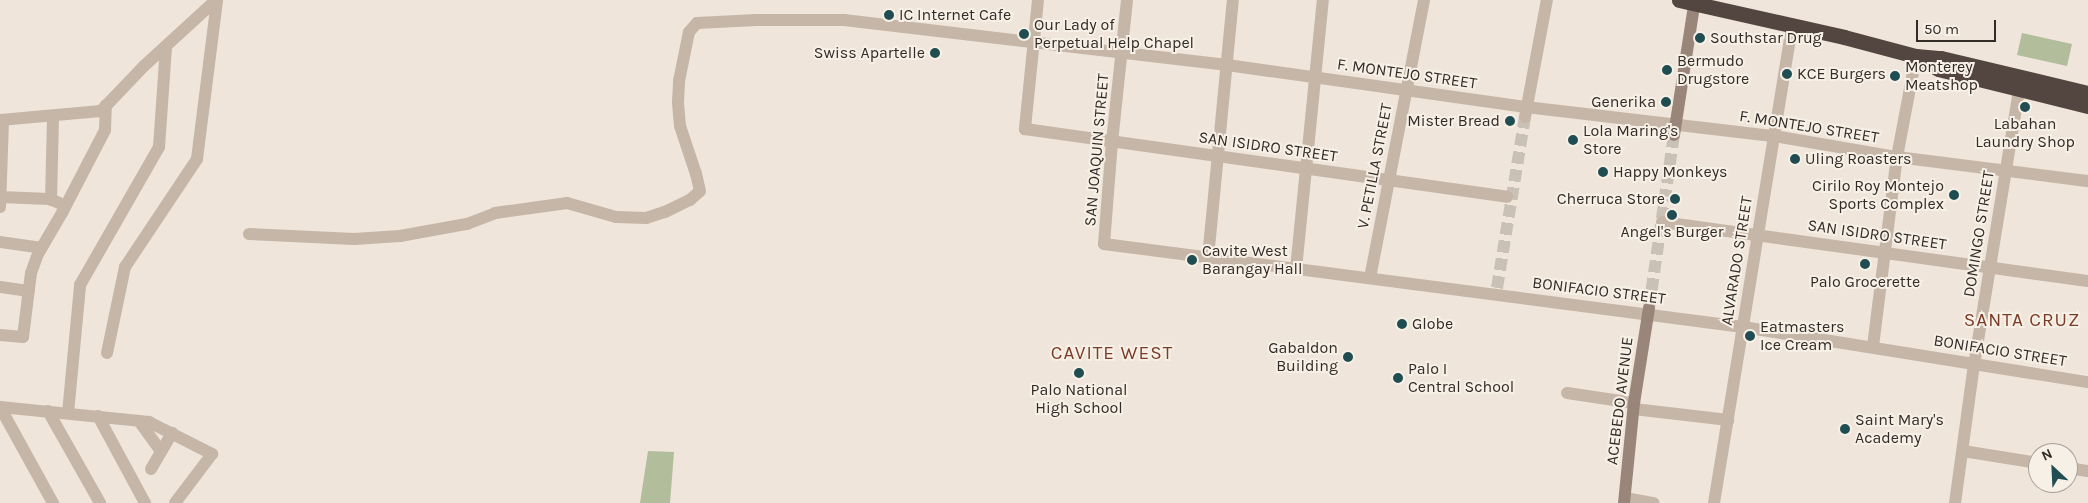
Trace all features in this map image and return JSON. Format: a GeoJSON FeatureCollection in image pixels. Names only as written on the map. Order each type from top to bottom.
{"type":"FeatureCollection","features":[{"type":"Feature","properties":{"kind":"highway"},"geometry":{"type":"LineString","coordinates":[[1690,1],[1916,56],[1940,58],[2088,93]]}},
{"type":"Feature","properties":{"kind":"highway"},"geometry":{"type":"LineString","coordinates":[[1916,56],[1938,69],[2088,106]]}},
{"type":"Feature","properties":{"kind":"main road"},"geometry":{"type":"LineString","coordinates":[[1674,130],[1690,1]]}},
{"type":"Feature","properties":{"kind":"main road","name":"ACEBEDO AVENUE"},"geometry":{"type":"LineString","coordinates":[[1624,501],[1634,406],[1648,311]]}},
{"type":"Feature","properties":{"kind":"street"},"geometry":{"type":"LineString","coordinates":[[0,206],[2,120],[100,111],[217,0]]}},
{"type":"Feature","properties":{"kind":"street"},"geometry":{"type":"LineString","coordinates":[[107,353],[125,267],[197,160],[217,0]]}},
{"type":"Feature","properties":{"kind":"street"},"geometry":{"type":"LineString","coordinates":[[1034,42],[1038,0]]}},
{"type":"Feature","properties":{"kind":"street","name":"SAN JOAQUIN STREET"},"geometry":{"type":"LineString","coordinates":[[1104,244],[1112,142],[1127,0]]}},
{"type":"Feature","properties":{"kind":"street"},"geometry":{"type":"LineString","coordinates":[[1208,258],[1233,0]]}},
{"type":"Feature","properties":{"kind":"street"},"geometry":{"type":"LineString","coordinates":[[1296,269],[1323,0]]}},
{"type":"Feature","properties":{"kind":"street","name":"V. PETILLA STREET"},"geometry":{"type":"LineString","coordinates":[[1370,278],[1424,0]]}},
{"type":"Feature","properties":{"kind":"street"},"geometry":{"type":"LineString","coordinates":[[1525,112],[1547,0]]}},
{"type":"Feature","properties":{"kind":"street","name":"F. MONTEJO STREET"},"geometry":{"type":"LineString","coordinates":[[248,234],[354,239],[400,236],[467,224],[495,213],[567,204],[616,217],[646,218],[665,212],[690,200],[700,192],[680,126],[678,102],[679,81],[689,32],[697,24],[720,24],[756,20],[844,20],[1228,65],[1406,89],[1525,112],[1674,130],[1774,136],[1897,157],[2088,181]]}},
{"type":"Feature","properties":{"kind":"street","name":"ALVARADO STREET"},"geometry":{"type":"LineString","coordinates":[[1714,503],[1792,25]]}},
{"type":"Feature","properties":{"kind":"street","name":"SAN ISIDRO STREET"},"geometry":{"type":"LineString","coordinates":[[1034,42],[1025,129],[1507,197]]}},
{"type":"Feature","properties":{"kind":"street"},"geometry":{"type":"LineString","coordinates":[[68,413],[80,285],[159,147],[166,47]]}},
{"type":"Feature","properties":{"kind":"street"},"geometry":{"type":"LineString","coordinates":[[1873,346],[1897,157],[1916,56]]}},
{"type":"Feature","properties":{"kind":"street","name":"DOMINGO STREET"},"geometry":{"type":"LineString","coordinates":[[1955,503],[1974,365],[2019,89]]}},
{"type":"Feature","properties":{"kind":"street"},"geometry":{"type":"LineString","coordinates":[[0,335],[23,337],[31,273],[42,248],[105,130],[106,106]]}},
{"type":"Feature","properties":{"kind":"street"},"geometry":{"type":"LineString","coordinates":[[52,200],[53,116]]}},
{"type":"Feature","properties":{"kind":"street"},"geometry":{"type":"LineString","coordinates":[[0,197],[52,200],[66,206]]}},
{"type":"Feature","properties":{"kind":"street","name":"SAN ISIDRO STREET"},"geometry":{"type":"LineString","coordinates":[[1662,222],[1884,251],[2088,281]]}},
{"type":"Feature","properties":{"kind":"street"},"geometry":{"type":"LineString","coordinates":[[0,242],[42,248]]}},
{"type":"Feature","properties":{"kind":"street","name":"BONIFACIO STREET"},"geometry":{"type":"LineString","coordinates":[[1104,244],[1648,311],[2088,382]]}},
{"type":"Feature","properties":{"kind":"street"},"geometry":{"type":"LineString","coordinates":[[0,287],[29,291]]}},
{"type":"Feature","properties":{"kind":"street"},"geometry":{"type":"LineString","coordinates":[[1567,393],[1634,406],[1728,420]]}},
{"type":"Feature","properties":{"kind":"street"},"geometry":{"type":"LineString","coordinates":[[53,503],[0,407],[149,422],[212,454],[174,503]]}},
{"type":"Feature","properties":{"kind":"street"},"geometry":{"type":"LineString","coordinates":[[48,411],[100,503]]}},
{"type":"Feature","properties":{"kind":"street"},"geometry":{"type":"LineString","coordinates":[[98,416],[145,503]]}},
{"type":"Feature","properties":{"kind":"street"},"geometry":{"type":"LineString","coordinates":[[139,420],[161,451]]}},
{"type":"Feature","properties":{"kind":"street"},"geometry":{"type":"LineString","coordinates":[[151,469],[172,433]]}},
{"type":"Feature","properties":{"kind":"street"},"geometry":{"type":"LineString","coordinates":[[1963,451],[2028,461]]}},
{"type":"Feature","properties":{"kind":"street"},"geometry":{"type":"LineString","coordinates":[[1624,501],[1654,503]]}},
{"type":"Feature","properties":{"kind":"green space"},"geometry":{"type":"Polygon","coordinates":[[[2022,33],[2072,44],[2067,66],[2017,55],[2022,33]]]}},
{"type":"Feature","properties":{"kind":"green space"},"geometry":{"type":"Polygon","coordinates":[[[648,451],[674,452],[670,503],[640,503],[648,451]]]}},
{"type":"Feature","properties":{"kind":"tunnel"},"geometry":{"type":"LineString","coordinates":[[1497,288],[1525,117]]}},
{"type":"Feature","properties":{"kind":"tunnel"},"geometry":{"type":"LineString","coordinates":[[1649,308],[1674,135]]}},
{"type":"Feature","properties":{"kind":"place","name":"IC Internet Cafe"},"geometry":{"type":"Point","coordinates":[889,15]}},
{"type":"Feature","properties":{"kind":"place","name":"Our Lady of Perpetual Help Chapel"},"geometry":{"type":"Point","coordinates":[1024,34]}},
{"type":"Feature","properties":{"kind":"place","name":"Southstar Drug"},"geometry":{"type":"Point","coordinates":[1700,38]}},
{"type":"Feature","properties":{"kind":"place","name":"Swiss Apartelle"},"geometry":{"type":"Point","coordinates":[935,53]}},
{"type":"Feature","properties":{"kind":"place","name":"Bermudo Drugstore"},"geometry":{"type":"Point","coordinates":[1667,70]}},
{"type":"Feature","properties":{"kind":"place","name":"KCE Burgers"},"geometry":{"type":"Point","coordinates":[1787,74]}},
{"type":"Feature","properties":{"kind":"place","name":"Monterey Meatshop"},"geometry":{"type":"Point","coordinates":[1895,76]}},
{"type":"Feature","properties":{"kind":"place","name":"Generika"},"geometry":{"type":"Point","coordinates":[1666,102]}},
{"type":"Feature","properties":{"kind":"place","name":"Labahan Laundry Shop"},"geometry":{"type":"Point","coordinates":[2025,107]}},
{"type":"Feature","properties":{"kind":"place","name":"Mister Bread"},"geometry":{"type":"Point","coordinates":[1510,121]}},
{"type":"Feature","properties":{"kind":"place","name":"Lola Maring's Store"},"geometry":{"type":"Point","coordinates":[1573,140]}},
{"type":"Feature","properties":{"kind":"place","name":"Uling Roasters"},"geometry":{"type":"Point","coordinates":[1795,159]}},
{"type":"Feature","properties":{"kind":"place","name":"Happy Monkeys"},"geometry":{"type":"Point","coordinates":[1603,172]}},
{"type":"Feature","properties":{"kind":"place","name":"Cirilo Roy Montejo Sports Complex"},"geometry":{"type":"Point","coordinates":[1954,195]}},
{"type":"Feature","properties":{"kind":"place","name":"Cherruca Store"},"geometry":{"type":"Point","coordinates":[1675,199]}},
{"type":"Feature","properties":{"kind":"place","name":"Angel's Burger"},"geometry":{"type":"Point","coordinates":[1672,215]}},
{"type":"Feature","properties":{"kind":"place","name":"Cavite West Barangay Hall"},"geometry":{"type":"Point","coordinates":[1192,260]}},
{"type":"Feature","properties":{"kind":"place","name":"Palo Grocerette"},"geometry":{"type":"Point","coordinates":[1865,264]}},
{"type":"Feature","properties":{"kind":"place","name":"Globe"},"geometry":{"type":"Point","coordinates":[1402,324]}},
{"type":"Feature","properties":{"kind":"place","name":"Eatmasters Ice Cream"},"geometry":{"type":"Point","coordinates":[1750,336]}},
{"type":"Feature","properties":{"kind":"place","name":"Gabaldon Building"},"geometry":{"type":"Point","coordinates":[1348,357]}},
{"type":"Feature","properties":{"kind":"place","name":"Palo National High School"},"geometry":{"type":"Point","coordinates":[1079,373]}},
{"type":"Feature","properties":{"kind":"place","name":"Palo I Central School"},"geometry":{"type":"Point","coordinates":[1398,378]}},
{"type":"Feature","properties":{"kind":"place","name":"Saint Mary's Academy"},"geometry":{"type":"Point","coordinates":[1845,429]}},
{"type":"Feature","properties":{"kind":"district","name":"SANTA CRUZ"},"geometry":{"type":"Point","coordinates":[2022,321]}},
{"type":"Feature","properties":{"kind":"district","name":"CAVITE WEST"},"geometry":{"type":"Point","coordinates":[1112,354]}}]}
